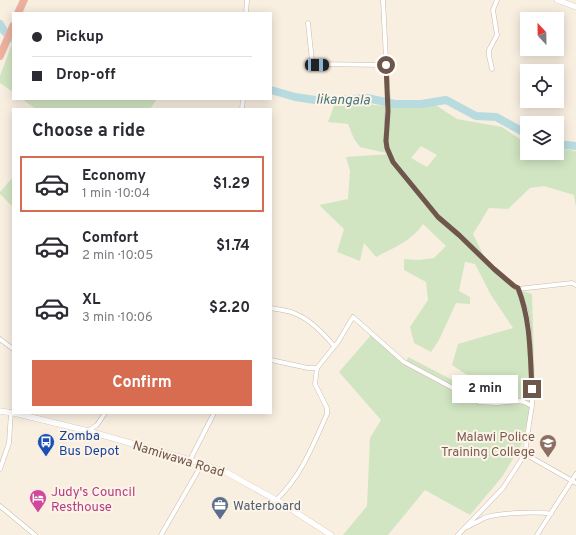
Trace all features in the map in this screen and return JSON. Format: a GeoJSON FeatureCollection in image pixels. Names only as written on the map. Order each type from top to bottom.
{"type":"FeatureCollection","features":[{"type":"Feature","properties":{"kind":"highway"},"geometry":{"type":"LineString","coordinates":[[18,12],[24,0]]}},
{"type":"Feature","properties":{"kind":"highway"},"geometry":{"type":"LineString","coordinates":[[0,56],[12,28]]}},
{"type":"Feature","properties":{"kind":"street"},"geometry":{"type":"LineString","coordinates":[[246,12],[247,0]]}},
{"type":"Feature","properties":{"kind":"street"},"geometry":{"type":"LineString","coordinates":[[383,0],[388,111],[386,141],[387,148],[393,162],[438,217],[514,286],[518,288],[572,283],[576,285]]}},
{"type":"Feature","properties":{"kind":"street"},"geometry":{"type":"LineString","coordinates":[[492,69],[489,50],[497,35],[493,10],[497,0]]}},
{"type":"Feature","properties":{"kind":"street"},"geometry":{"type":"LineString","coordinates":[[557,0],[576,7]]}},
{"type":"Feature","properties":{"kind":"street"},"geometry":{"type":"LineString","coordinates":[[308,24],[312,61],[315,64],[386,65]]}},
{"type":"Feature","properties":{"kind":"street"},"geometry":{"type":"LineString","coordinates":[[458,535],[503,488],[525,454],[532,406],[529,328],[524,305],[518,288]]}},
{"type":"Feature","properties":{"kind":"street"},"geometry":{"type":"LineString","coordinates":[[272,308],[290,312],[304,318],[334,346]]}},
{"type":"Feature","properties":{"kind":"street"},"geometry":{"type":"LineString","coordinates":[[276,500],[298,476],[327,414],[328,408],[315,384],[317,368],[334,346],[353,317],[404,362],[479,402],[496,404],[519,401],[532,406]]}},
{"type":"Feature","properties":{"kind":"street"},"geometry":{"type":"LineString","coordinates":[[0,339],[12,348]]}},
{"type":"Feature","properties":{"kind":"street"},"geometry":{"type":"LineString","coordinates":[[272,360],[308,368],[317,368]]}},
{"type":"Feature","properties":{"kind":"street","name":"Namiwawa Road"},"geometry":{"type":"LineString","coordinates":[[0,411],[12,413]]}},
{"type":"Feature","properties":{"kind":"street"},"geometry":{"type":"LineString","coordinates":[[0,468],[8,443],[13,414]]}},
{"type":"Feature","properties":{"kind":"street","name":"Namiwawa Road"},"geometry":{"type":"LineString","coordinates":[[17,414],[88,431],[190,460],[226,472],[276,500],[331,535]]}},
{"type":"Feature","properties":{"kind":"street"},"geometry":{"type":"LineString","coordinates":[[88,431],[97,425],[105,414]]}},
{"type":"Feature","properties":{"kind":"street"},"geometry":{"type":"LineString","coordinates":[[190,460],[213,414]]}},
{"type":"Feature","properties":{"kind":"street"},"geometry":{"type":"LineString","coordinates":[[525,454],[574,482]]}},
{"type":"Feature","properties":{"kind":"street"},"geometry":{"type":"LineString","coordinates":[[161,535],[202,464]]}},
{"type":"Feature","properties":{"kind":"street"},"geometry":{"type":"LineString","coordinates":[[537,535],[550,514],[574,482],[576,474]]}},
{"type":"Feature","properties":{"kind":"street"},"geometry":{"type":"LineString","coordinates":[[0,506],[35,535]]}},
{"type":"Feature","properties":{"kind":"street"},"geometry":{"type":"LineString","coordinates":[[465,528],[494,516],[531,513],[550,514]]}},
{"type":"Feature","properties":{"kind":"green space"},"geometry":{"type":"Polygon","coordinates":[[[12,44],[12,91],[0,83],[0,76],[12,44]]]}},
{"type":"Feature","properties":{"kind":"green space"},"geometry":{"type":"Polygon","coordinates":[[[23,100],[156,100],[151,108],[35,108],[23,100]]]}},
{"type":"Feature","properties":{"kind":"green space"},"geometry":{"type":"Polygon","coordinates":[[[348,101],[400,107],[434,104],[457,119],[502,127],[520,139],[520,160],[564,160],[564,149],[576,151],[576,207],[574,195],[544,186],[530,188],[508,209],[489,208],[473,234],[485,258],[519,290],[532,294],[535,390],[522,444],[502,477],[470,515],[425,490],[388,535],[343,535],[367,506],[370,438],[381,420],[339,372],[372,334],[406,365],[408,357],[464,386],[470,377],[452,365],[458,344],[513,328],[491,295],[475,264],[465,262],[459,291],[470,297],[470,304],[456,303],[439,340],[431,352],[414,343],[410,327],[428,300],[426,282],[404,270],[404,259],[419,260],[434,258],[446,246],[423,224],[408,240],[376,257],[364,243],[360,261],[337,252],[344,229],[319,205],[348,199],[350,171],[346,157],[390,154],[360,147],[354,139],[348,124],[328,122],[335,103],[348,101]],[[421,146],[411,158],[427,167],[437,155],[421,146]]]}},
{"type":"Feature","properties":{"kind":"green space"},"geometry":{"type":"Polygon","coordinates":[[[12,178],[12,206],[0,194],[0,192],[12,178]]]}},
{"type":"Feature","properties":{"kind":"waterway","name":"likangala"},"geometry":{"type":"LineString","coordinates":[[0,24],[4,31],[12,38]]}},
{"type":"Feature","properties":{"kind":"waterway","name":"likangala"},"geometry":{"type":"LineString","coordinates":[[272,90],[295,97],[322,101],[367,98],[395,104],[421,104],[446,100],[476,116],[496,117],[520,130]]}},
{"type":"Feature","properties":{"kind":"waterway","name":"likangala"},"geometry":{"type":"LineString","coordinates":[[564,145],[576,146]]}},
{"type":"Feature","properties":{"kind":"place","name":"Zomba Bus Depot"},"geometry":{"type":"Point","coordinates":[46,457]}},
{"type":"Feature","properties":{"kind":"place","name":"Malawi Police Training College"},"geometry":{"type":"Point","coordinates":[548,458]}},
{"type":"Feature","properties":{"kind":"place","name":"Judy's Council Resthouse"},"geometry":{"type":"Point","coordinates":[38,513]}},
{"type":"Feature","properties":{"kind":"place","name":"Waterboard"},"geometry":{"type":"Point","coordinates":[220,520]}},
{"type":"Feature","properties":{"kind":"route"},"geometry":{"type":"LineString","coordinates":[[386,65],[388,98],[386,141],[387,148],[393,162],[438,217],[494,269],[518,288],[523,300],[529,328],[532,389]]}}]}
